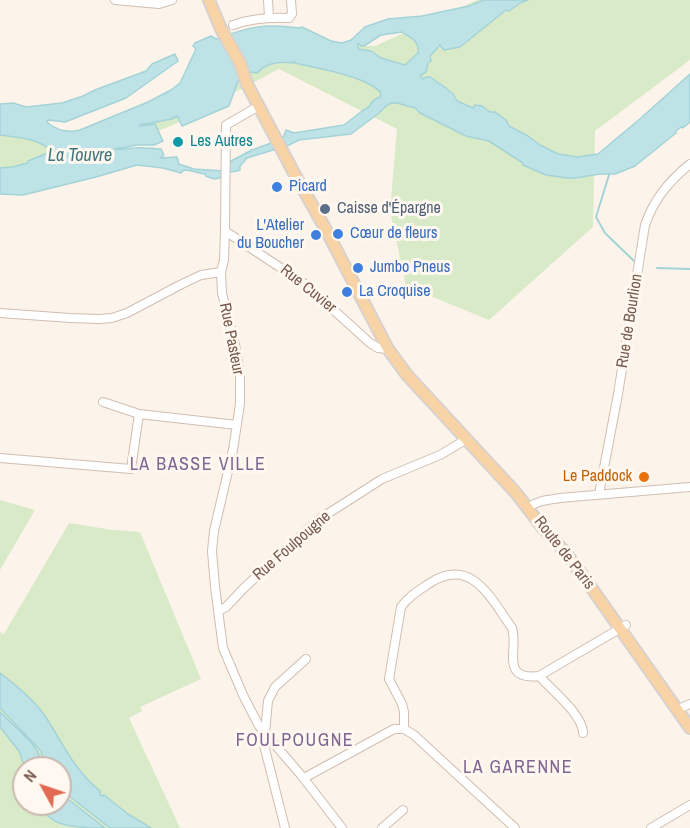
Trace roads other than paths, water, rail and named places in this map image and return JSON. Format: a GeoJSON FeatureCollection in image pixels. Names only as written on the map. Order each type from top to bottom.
{"type":"FeatureCollection","features":[{"type":"Feature","properties":{"kind":"main road"},"geometry":{"type":"LineString","coordinates":[[201,0],[218,31]]}},
{"type":"Feature","properties":{"kind":"main road"},"geometry":{"type":"LineString","coordinates":[[209,0],[218,31]]}},
{"type":"Feature","properties":{"kind":"main road","name":"Route de Paris"},"geometry":{"type":"LineString","coordinates":[[218,31],[240,63],[246,82],[294,175],[388,349],[407,375],[467,439],[584,573],[690,728]]}},
{"type":"Feature","properties":{"kind":"main road","name":"Route de Paris"},"geometry":{"type":"LineString","coordinates":[[623,627],[687,705],[690,717]]}},
{"type":"Feature","properties":{"kind":"street"},"geometry":{"type":"LineString","coordinates":[[115,0],[159,4],[172,0]]}},
{"type":"Feature","properties":{"kind":"street"},"geometry":{"type":"LineString","coordinates":[[268,0],[269,17]]}},
{"type":"Feature","properties":{"kind":"street"},"geometry":{"type":"LineString","coordinates":[[233,25],[269,17],[289,18],[292,14],[291,0]]}},
{"type":"Feature","properties":{"kind":"street","name":"Rue Pasteur"},"geometry":{"type":"LineString","coordinates":[[259,106],[226,125],[225,231],[221,273],[222,292],[236,349],[240,377],[240,404],[212,551],[223,648],[254,718],[265,734],[264,745],[285,828]]}},
{"type":"Feature","properties":{"kind":"street","name":"Rue de Bourlion"},"geometry":{"type":"LineString","coordinates":[[599,494],[618,394],[645,225],[654,203],[664,188],[690,164]]}},
{"type":"Feature","properties":{"kind":"street","name":"Rue Cuvier"},"geometry":{"type":"LineString","coordinates":[[225,231],[305,284],[370,343],[378,348],[388,349]]}},
{"type":"Feature","properties":{"kind":"street"},"geometry":{"type":"LineString","coordinates":[[0,313],[70,318],[112,318],[127,314],[201,275],[221,273]]}},
{"type":"Feature","properties":{"kind":"street"},"geometry":{"type":"LineString","coordinates":[[103,402],[139,414],[237,425]]}},
{"type":"Feature","properties":{"kind":"street"},"geometry":{"type":"LineString","coordinates":[[0,458],[131,469],[139,414]]}},
{"type":"Feature","properties":{"kind":"street","name":"Rue Foulpougne"},"geometry":{"type":"LineString","coordinates":[[219,611],[318,520],[382,479],[440,455],[467,439]]}},
{"type":"Feature","properties":{"kind":"street"},"geometry":{"type":"LineString","coordinates":[[528,508],[540,501],[690,487]]}},
{"type":"Feature","properties":{"kind":"street"},"geometry":{"type":"LineString","coordinates":[[404,729],[402,704],[389,679],[401,607],[407,598],[440,577],[458,574],[477,582],[483,588],[512,628],[515,635],[512,662],[514,668],[525,676],[539,676],[623,627]]}},
{"type":"Feature","properties":{"kind":"street"},"geometry":{"type":"LineString","coordinates":[[306,659],[275,687],[268,701],[265,734],[304,778],[342,828]]}},
{"type":"Feature","properties":{"kind":"street"},"geometry":{"type":"LineString","coordinates":[[539,676],[577,716],[583,734]]}},
{"type":"Feature","properties":{"kind":"street"},"geometry":{"type":"LineString","coordinates":[[254,718],[260,718],[266,714]]}},
{"type":"Feature","properties":{"kind":"street"},"geometry":{"type":"LineString","coordinates":[[304,778],[394,729],[404,729],[414,735],[515,828]]}},
{"type":"Feature","properties":{"kind":"street"},"geometry":{"type":"LineString","coordinates":[[651,828],[690,806]]}},
{"type":"Feature","properties":{"kind":"street"},"geometry":{"type":"LineString","coordinates":[[382,828],[403,810]]}},
{"type":"Feature","properties":{"kind":"water","name":"La Touvre"},"geometry":{"type":"Polygon","coordinates":[[[484,0],[528,0],[509,11],[506,10],[460,47],[444,50],[440,45],[430,56],[431,61],[421,77],[423,79],[430,77],[453,94],[457,101],[473,108],[475,105],[482,106],[490,112],[495,112],[506,120],[509,126],[540,145],[558,154],[578,157],[598,154],[690,74],[690,122],[635,166],[615,174],[567,178],[546,175],[523,165],[489,141],[466,136],[420,113],[415,108],[392,103],[351,134],[299,140],[247,158],[240,166],[240,170],[216,179],[189,170],[181,173],[137,165],[23,195],[0,194],[0,168],[28,163],[50,152],[50,149],[32,140],[0,135],[0,104],[13,103],[26,107],[62,103],[146,71],[152,64],[175,54],[178,61],[126,98],[65,122],[47,121],[63,131],[80,130],[171,90],[180,83],[196,49],[193,46],[195,43],[211,36],[216,39],[266,26],[302,27],[331,41],[342,43],[351,40],[365,27],[388,19],[422,16],[469,6],[484,0]],[[402,32],[381,35],[364,46],[358,43],[358,49],[371,51],[381,58],[405,65],[418,53],[418,46],[414,40],[402,32]],[[294,61],[294,63],[274,63],[257,73],[251,72],[238,81],[229,106],[182,126],[177,116],[140,125],[155,124],[163,141],[154,145],[114,149],[161,149],[164,155],[160,158],[177,157],[179,164],[194,169],[223,171],[231,161],[274,142],[284,136],[286,130],[294,133],[344,125],[380,97],[381,93],[365,82],[294,61]]]}},
{"type":"Feature","properties":{"kind":"water"},"geometry":{"type":"Polygon","coordinates":[[[0,673],[38,707],[70,756],[42,756],[41,751],[0,708],[0,673]]]}},
{"type":"Feature","properties":{"kind":"water"},"geometry":{"type":"Polygon","coordinates":[[[0,712],[30,741],[39,756],[21,756],[0,727],[0,712]]]}},
{"type":"Feature","properties":{"kind":"water"},"geometry":{"type":"Polygon","coordinates":[[[72,759],[100,791],[100,795],[104,795],[151,828],[110,828],[72,798],[72,759]]]}},
{"type":"Feature","properties":{"kind":"water"},"geometry":{"type":"Polygon","coordinates":[[[72,802],[105,828],[68,825],[49,817],[72,816],[72,802]]]}},
{"type":"Feature","properties":{"kind":"waterway"},"geometry":{"type":"LineString","coordinates":[[609,175],[596,217],[605,233],[634,261]]}},
{"type":"Feature","properties":{"kind":"waterway"},"geometry":{"type":"LineString","coordinates":[[657,268],[690,269]]}},
{"type":"Feature","properties":{"kind":"place","name":"Les Autres"},"geometry":{"type":"Point","coordinates":[178,142]}},
{"type":"Feature","properties":{"kind":"place","name":"Picard"},"geometry":{"type":"Point","coordinates":[277,187]}},
{"type":"Feature","properties":{"kind":"place","name":"Caisse d'Épargne"},"geometry":{"type":"Point","coordinates":[325,209]}},
{"type":"Feature","properties":{"kind":"place","name":"Cœur de fleurs"},"geometry":{"type":"Point","coordinates":[338,234]}},
{"type":"Feature","properties":{"kind":"place","name":"L'Atelier du Boucher"},"geometry":{"type":"Point","coordinates":[316,235]}},
{"type":"Feature","properties":{"kind":"place","name":"Jumbo Pneus"},"geometry":{"type":"Point","coordinates":[358,268]}},
{"type":"Feature","properties":{"kind":"place","name":"La Croquise"},"geometry":{"type":"Point","coordinates":[347,292]}},
{"type":"Feature","properties":{"kind":"place","name":"Le Paddock"},"geometry":{"type":"Point","coordinates":[644,477]}},
{"type":"Feature","properties":{"kind":"district","name":"LA BASSE VILLE"},"geometry":{"type":"Point","coordinates":[198,465]}},
{"type":"Feature","properties":{"kind":"district","name":"FOULPOUGNE"},"geometry":{"type":"Point","coordinates":[295,741]}},
{"type":"Feature","properties":{"kind":"district","name":"LA GARENNE"},"geometry":{"type":"Point","coordinates":[518,768]}}]}
